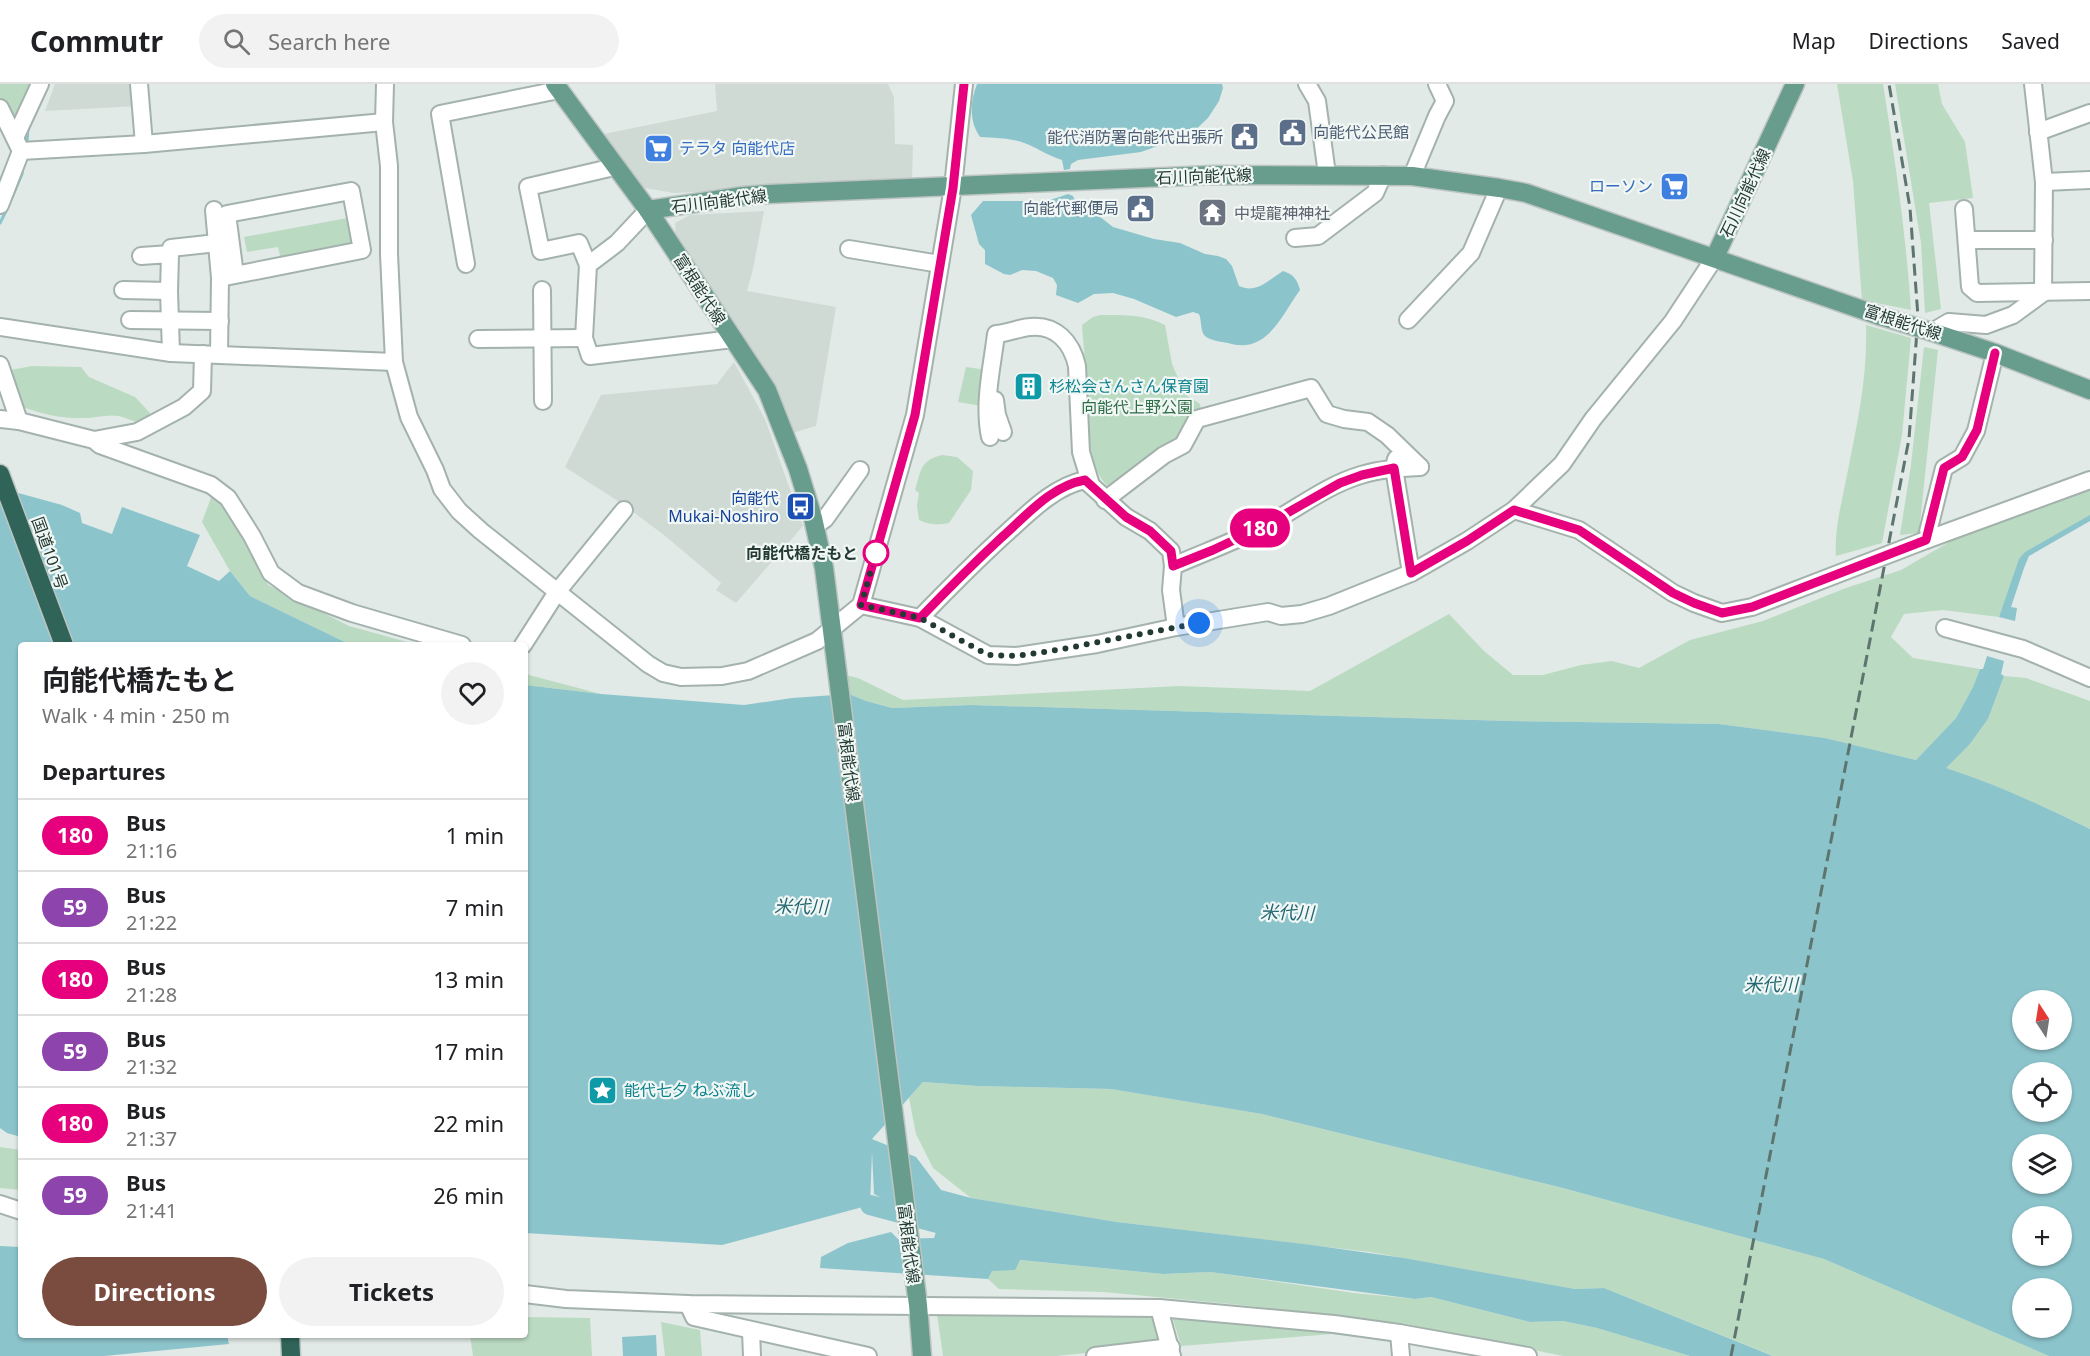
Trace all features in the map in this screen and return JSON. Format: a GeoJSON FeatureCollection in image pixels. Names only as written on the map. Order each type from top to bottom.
{"type":"FeatureCollection","features":[{"type":"Feature","properties":{"kind":"highway","name":"国道101号"},"geometry":{"type":"LineString","coordinates":[[0,474],[63,642]]}},
{"type":"Feature","properties":{"kind":"highway"},"geometry":{"type":"LineString","coordinates":[[290,1338],[291,1356]]}},
{"type":"Feature","properties":{"kind":"main road","name":"石川向能代線"},"geometry":{"type":"LineString","coordinates":[[557,87],[648,210],[743,196],[831,191],[953,188],[1212,175],[1412,176],[1526,193],[1715,257],[1795,84]]}},
{"type":"Feature","properties":{"kind":"main road","name":"富根能代線"},"geometry":{"type":"LineString","coordinates":[[648,210],[767,390],[798,470],[815,526],[824,568],[922,1353]]}},
{"type":"Feature","properties":{"kind":"main road","name":"富根能代線"},"geometry":{"type":"LineString","coordinates":[[1715,257],[1880,316],[1995,353],[2090,390]]}},
{"type":"Feature","properties":{"kind":"street"},"geometry":{"type":"LineString","coordinates":[[0,205],[18,144],[40,84]]}},
{"type":"Feature","properties":{"kind":"street"},"geometry":{"type":"LineString","coordinates":[[139,84],[144,144]]}},
{"type":"Feature","properties":{"kind":"street"},"geometry":{"type":"LineString","coordinates":[[385,84],[384,122],[389,166],[388,254],[394,362],[409,417],[435,470],[441,489],[459,511],[481,531],[648,664],[663,673],[681,677],[722,676],[748,671],[817,641],[861,605],[915,415],[953,188],[964,84]]}},
{"type":"Feature","properties":{"kind":"street"},"geometry":{"type":"LineString","coordinates":[[1307,84],[1317,101],[1327,174]]}},
{"type":"Feature","properties":{"kind":"street"},"geometry":{"type":"LineString","coordinates":[[1412,176],[1445,101],[1437,84]]}},
{"type":"Feature","properties":{"kind":"street"},"geometry":{"type":"LineString","coordinates":[[2033,84],[2044,182],[2043,293]]}},
{"type":"Feature","properties":{"kind":"street"},"geometry":{"type":"LineString","coordinates":[[466,264],[440,114],[557,87]]}},
{"type":"Feature","properties":{"kind":"street"},"geometry":{"type":"LineString","coordinates":[[0,108],[18,144]]}},
{"type":"Feature","properties":{"kind":"street"},"geometry":{"type":"LineString","coordinates":[[2038,132],[2090,113]]}},
{"type":"Feature","properties":{"kind":"street"},"geometry":{"type":"LineString","coordinates":[[18,144],[144,144],[384,122]]}},
{"type":"Feature","properties":{"kind":"street"},"geometry":{"type":"LineString","coordinates":[[614,167],[528,187],[541,252],[579,243],[588,265],[584,338],[590,356],[733,339]]}},
{"type":"Feature","properties":{"kind":"street"},"geometry":{"type":"LineString","coordinates":[[1295,238],[1318,236],[1375,193],[1383,175]]}},
{"type":"Feature","properties":{"kind":"street"},"geometry":{"type":"LineString","coordinates":[[2044,182],[2090,180]]}},
{"type":"Feature","properties":{"kind":"street"},"geometry":{"type":"LineString","coordinates":[[1408,320],[1471,253],[1499,188]]}},
{"type":"Feature","properties":{"kind":"street"},"geometry":{"type":"LineString","coordinates":[[0,419],[18,421],[94,440],[137,432],[184,406],[202,391],[220,321],[227,277],[226,214],[351,191],[362,250],[227,277]]}},
{"type":"Feature","properties":{"kind":"street"},"geometry":{"type":"LineString","coordinates":[[1964,209],[1970,287],[1977,292],[2090,291]]}},
{"type":"Feature","properties":{"kind":"street"},"geometry":{"type":"LineString","coordinates":[[214,210],[217,243],[227,277]]}},
{"type":"Feature","properties":{"kind":"street"},"geometry":{"type":"LineString","coordinates":[[588,265],[617,243],[648,210]]}},
{"type":"Feature","properties":{"kind":"street"},"geometry":{"type":"LineString","coordinates":[[1968,240],[2044,240]]}},
{"type":"Feature","properties":{"kind":"street"},"geometry":{"type":"LineString","coordinates":[[171,353],[168,291],[171,248],[217,243]]}},
{"type":"Feature","properties":{"kind":"street"},"geometry":{"type":"LineString","coordinates":[[849,249],[940,264]]}},
{"type":"Feature","properties":{"kind":"street"},"geometry":{"type":"LineString","coordinates":[[141,256],[170,254]]}},
{"type":"Feature","properties":{"kind":"street"},"geometry":{"type":"LineString","coordinates":[[861,605],[920,618],[988,655],[1016,656],[1268,612],[1281,616],[1302,614],[1329,606],[1411,573],[1467,541],[1514,510],[1562,464],[1593,419],[1673,321],[1715,257]]}},
{"type":"Feature","properties":{"kind":"street"},"geometry":{"type":"LineString","coordinates":[[123,290],[168,291]]}},
{"type":"Feature","properties":{"kind":"street"},"geometry":{"type":"LineString","coordinates":[[542,290],[543,401]]}},
{"type":"Feature","properties":{"kind":"street"},"geometry":{"type":"LineString","coordinates":[[1932,332],[1949,322],[1986,325],[2013,315],[2043,293]]}},
{"type":"Feature","properties":{"kind":"street"},"geometry":{"type":"LineString","coordinates":[[130,320],[220,321]]}},
{"type":"Feature","properties":{"kind":"street"},"geometry":{"type":"LineString","coordinates":[[0,327],[171,353],[394,362]]}},
{"type":"Feature","properties":{"kind":"street"},"geometry":{"type":"LineString","coordinates":[[997,434],[995,392],[1000,334],[1030,327],[1042,327],[1062,336],[1075,355],[1081,452],[1091,485]]}},
{"type":"Feature","properties":{"kind":"street"},"geometry":{"type":"LineString","coordinates":[[478,339],[584,338]]}},
{"type":"Feature","properties":{"kind":"street"},"geometry":{"type":"LineString","coordinates":[[1926,540],[1944,468],[1962,457],[1977,430],[1995,353]]}},
{"type":"Feature","properties":{"kind":"street"},"geometry":{"type":"LineString","coordinates":[[0,365],[18,421]]}},
{"type":"Feature","properties":{"kind":"street"},"geometry":{"type":"LineString","coordinates":[[1106,500],[1164,454],[1184,445],[1197,419],[1311,388],[1327,414],[1344,420],[1368,422],[1388,435],[1420,467],[1394,468],[1362,475],[1340,483],[1266,525],[1173,566]]}},
{"type":"Feature","properties":{"kind":"street"},"geometry":{"type":"LineString","coordinates":[[94,440],[100,445],[211,485],[228,498],[252,536],[271,573],[298,593],[352,614],[451,642]]}},
{"type":"Feature","properties":{"kind":"street"},"geometry":{"type":"LineString","coordinates":[[1399,447],[1394,468],[1411,573]]}},
{"type":"Feature","properties":{"kind":"street"},"geometry":{"type":"LineString","coordinates":[[815,526],[825,519],[860,470]]}},
{"type":"Feature","properties":{"kind":"street"},"geometry":{"type":"LineString","coordinates":[[920,618],[962,574],[1040,502],[1072,483],[1085,480],[1131,521],[1150,531],[1171,551],[1173,566],[1171,590],[1176,627]]}},
{"type":"Feature","properties":{"kind":"street"},"geometry":{"type":"LineString","coordinates":[[1514,510],[1579,530],[1673,593],[1722,613],[1752,607],[2090,480]]}},
{"type":"Feature","properties":{"kind":"street"},"geometry":{"type":"LineString","coordinates":[[525,642],[557,592],[624,510]]}},
{"type":"Feature","properties":{"kind":"street"},"geometry":{"type":"LineString","coordinates":[[1945,628],[2023,649],[2090,678]]}},
{"type":"Feature","properties":{"kind":"street"},"geometry":{"type":"LineString","coordinates":[[0,1204],[18,1210]]}},
{"type":"Feature","properties":{"kind":"street"},"geometry":{"type":"LineString","coordinates":[[528,1294],[566,1299],[688,1304],[897,1307],[916,1297],[1159,1308],[1334,1324],[1528,1356]]}},
{"type":"Feature","properties":{"kind":"street"},"geometry":{"type":"LineString","coordinates":[[688,1304],[694,1317],[868,1356]]}},
{"type":"Feature","properties":{"kind":"street"},"geometry":{"type":"LineString","coordinates":[[1100,1356],[1172,1352],[1159,1308]]}},
{"type":"Feature","properties":{"kind":"street"},"geometry":{"type":"LineString","coordinates":[[751,1331],[752,1356]]}},
{"type":"Feature","properties":{"kind":"street"},"geometry":{"type":"LineString","coordinates":[[1399,1333],[1401,1356]]}},
{"type":"Feature","properties":{"kind":"shaded area"},"geometry":{"type":"Polygon","coordinates":[[[55,84],[136,84],[138,106],[45,111],[55,84]]]}},
{"type":"Feature","properties":{"kind":"shaded area"},"geometry":{"type":"Polygon","coordinates":[[[715,84],[888,84],[894,97],[895,144],[913,145],[912,181],[674,193],[639,187],[599,135],[717,111],[715,84]]]}},
{"type":"Feature","properties":{"kind":"shaded area"},"geometry":{"type":"Polygon","coordinates":[[[764,211],[747,291],[836,307],[816,426],[792,433],[676,240],[675,223],[690,215],[764,211]]]}},
{"type":"Feature","properties":{"kind":"shaded area"},"geometry":{"type":"Polygon","coordinates":[[[734,362],[765,419],[803,526],[736,603],[716,590],[721,583],[664,535],[624,505],[565,467],[601,395],[717,384],[734,362]]]}},
{"type":"Feature","properties":{"kind":"green space"},"geometry":{"type":"Polygon","coordinates":[[[0,84],[37,84],[28,102],[12,123],[0,97],[0,84]]]}},
{"type":"Feature","properties":{"kind":"green space"},"geometry":{"type":"Polygon","coordinates":[[[1837,84],[1883,84],[1900,197],[1911,310],[1862,300],[1853,181],[1837,84]]]}},
{"type":"Feature","properties":{"kind":"green space"},"geometry":{"type":"Polygon","coordinates":[[[1895,84],[1938,84],[1942,104],[1965,142],[1973,198],[1929,203],[1941,309],[1925,313],[1921,243],[1895,84]]]}},
{"type":"Feature","properties":{"kind":"green space"},"geometry":{"type":"Polygon","coordinates":[[[353,217],[358,246],[281,260],[278,247],[247,252],[244,237],[353,217]]]}},
{"type":"Feature","properties":{"kind":"green space","name":"向能代上野公園"},"geometry":{"type":"Polygon","coordinates":[[[1100,315],[1141,317],[1165,325],[1172,364],[1185,394],[1200,404],[1202,416],[1114,492],[1098,473],[1090,438],[1082,325],[1100,315]]]}},
{"type":"Feature","properties":{"kind":"green space"},"geometry":{"type":"Polygon","coordinates":[[[1866,325],[1911,338],[1902,435],[1882,543],[1836,556],[1839,516],[1864,381],[1866,325]]]}},
{"type":"Feature","properties":{"kind":"green space"},"geometry":{"type":"Polygon","coordinates":[[[1924,347],[1938,350],[1919,533],[1900,535],[1911,465],[1924,347]]]}},
{"type":"Feature","properties":{"kind":"green space"},"geometry":{"type":"Polygon","coordinates":[[[32,366],[81,367],[89,377],[135,397],[150,413],[149,421],[136,422],[114,416],[60,417],[20,406],[11,370],[32,366]]]}},
{"type":"Feature","properties":{"kind":"green space"},"geometry":{"type":"Polygon","coordinates":[[[966,367],[987,370],[982,406],[958,402],[966,367]]]}},
{"type":"Feature","properties":{"kind":"green space"},"geometry":{"type":"Polygon","coordinates":[[[942,455],[957,457],[973,471],[971,490],[949,523],[930,524],[919,520],[917,506],[919,493],[915,490],[925,463],[942,455]]]}},
{"type":"Feature","properties":{"kind":"green space"},"geometry":{"type":"Polygon","coordinates":[[[2090,487],[2090,517],[2039,544],[2020,565],[1999,617],[1943,610],[1904,614],[1891,637],[1913,658],[1980,669],[1956,718],[1916,760],[1825,738],[1719,724],[1509,721],[971,705],[892,708],[849,694],[845,675],[858,678],[903,700],[1180,686],[1310,691],[1449,614],[1484,651],[1513,675],[1543,675],[1581,665],[1612,661],[1639,668],[1690,640],[1763,621],[1846,588],[1901,570],[1975,527],[2090,487]]]}},
{"type":"Feature","properties":{"kind":"green space"},"geometry":{"type":"Polygon","coordinates":[[[212,495],[225,507],[268,585],[349,626],[407,642],[345,642],[250,596],[230,571],[202,522],[212,495]]]}},
{"type":"Feature","properties":{"kind":"green space"},"geometry":{"type":"Polygon","coordinates":[[[528,675],[601,694],[528,685],[528,675]]]}},
{"type":"Feature","properties":{"kind":"green space"},"geometry":{"type":"Polygon","coordinates":[[[2004,676],[2026,678],[2090,701],[2090,829],[2019,796],[1945,768],[1970,744],[1988,719],[2004,676]]]}},
{"type":"Feature","properties":{"kind":"green space"},"geometry":{"type":"Polygon","coordinates":[[[923,1082],[978,1086],[1111,1089],[1262,1114],[1559,1187],[1824,1259],[2049,1356],[1774,1356],[1604,1288],[1575,1289],[1370,1252],[1117,1222],[971,1198],[933,1168],[916,1134],[909,1098],[923,1082]]]}},
{"type":"Feature","properties":{"kind":"green space"},"geometry":{"type":"Polygon","coordinates":[[[0,1147],[18,1150],[18,1190],[0,1188],[0,1147]]]}},
{"type":"Feature","properties":{"kind":"green space"},"geometry":{"type":"Polygon","coordinates":[[[1019,1260],[1163,1274],[1210,1272],[1354,1293],[1415,1299],[1431,1297],[1530,1322],[1563,1321],[1597,1328],[1690,1356],[1563,1356],[1400,1323],[1103,1292],[999,1289],[988,1279],[992,1271],[1019,1260]]]}},
{"type":"Feature","properties":{"kind":"green space"},"geometry":{"type":"Polygon","coordinates":[[[937,1314],[1155,1314],[1164,1345],[1056,1356],[943,1356],[937,1314]]]}},
{"type":"Feature","properties":{"kind":"green space"},"geometry":{"type":"Polygon","coordinates":[[[528,1317],[590,1318],[592,1356],[473,1356],[470,1338],[528,1338],[528,1317]]]}},
{"type":"Feature","properties":{"kind":"green space"},"geometry":{"type":"Polygon","coordinates":[[[1173,1319],[1287,1325],[1393,1336],[1394,1341],[1332,1334],[1181,1346],[1173,1319]]]}},
{"type":"Feature","properties":{"kind":"green space"},"geometry":{"type":"Polygon","coordinates":[[[661,1322],[700,1330],[702,1356],[665,1356],[661,1322]]]}},
{"type":"Feature","properties":{"kind":"water"},"geometry":{"type":"Polygon","coordinates":[[[977,84],[1222,84],[1223,88],[1219,101],[1208,118],[1191,134],[1141,152],[1078,160],[1071,164],[1070,169],[1064,170],[1062,160],[1022,142],[980,137],[972,118],[973,98],[977,84]]]}},
{"type":"Feature","properties":{"kind":"water"},"geometry":{"type":"Polygon","coordinates":[[[1068,194],[1073,196],[1076,203],[1090,209],[1113,227],[1154,239],[1180,243],[1205,254],[1226,259],[1232,266],[1239,286],[1257,287],[1283,271],[1295,278],[1300,290],[1272,331],[1253,343],[1242,345],[1216,341],[1205,336],[1199,314],[1193,312],[1176,317],[1134,299],[1113,293],[1094,294],[1078,303],[1056,295],[1057,285],[1053,278],[1036,271],[1022,270],[1010,275],[1004,274],[985,264],[985,250],[979,244],[971,215],[983,201],[1047,201],[1068,194]]]}},
{"type":"Feature","properties":{"kind":"water"},"geometry":{"type":"Polygon","coordinates":[[[0,488],[62,505],[80,513],[82,523],[112,534],[122,507],[200,535],[187,566],[219,581],[230,571],[250,596],[345,642],[18,642],[18,1136],[0,1128],[0,488]]]}},
{"type":"Feature","properties":{"kind":"water"},"geometry":{"type":"Polygon","coordinates":[[[2090,515],[2090,521],[2029,556],[2011,607],[2017,608],[2015,621],[1999,617],[2019,559],[2025,552],[2090,515]]]}},
{"type":"Feature","properties":{"kind":"water","name":"米代川"},"geometry":{"type":"Polygon","coordinates":[[[1987,656],[2004,661],[2001,674],[2004,676],[1988,719],[1970,744],[1946,768],[2019,796],[2090,829],[2090,1356],[2049,1356],[1824,1259],[1559,1187],[1262,1114],[1111,1089],[978,1086],[923,1082],[872,1139],[916,1157],[941,1190],[971,1198],[1117,1222],[1404,1258],[1575,1289],[1604,1288],[1773,1356],[1690,1356],[1597,1328],[1563,1321],[1530,1322],[1431,1297],[1415,1299],[1210,1272],[1163,1274],[1020,1260],[1015,1270],[992,1271],[988,1279],[820,1268],[821,1257],[848,1243],[891,1232],[898,1239],[934,1238],[937,1229],[932,1216],[891,1203],[874,1194],[872,1152],[870,1205],[722,1245],[528,1233],[528,685],[601,694],[744,705],[792,698],[849,694],[892,708],[971,705],[1509,721],[1719,724],[1825,738],[1916,760],[1956,718],[1987,656]]]}},
{"type":"Feature","properties":{"kind":"water"},"geometry":{"type":"Polygon","coordinates":[[[0,1246],[18,1247],[18,1338],[228,1338],[229,1344],[104,1356],[0,1356],[0,1246]]]}},
{"type":"Feature","properties":{"kind":"water"},"geometry":{"type":"Polygon","coordinates":[[[656,1335],[657,1356],[623,1356],[622,1337],[656,1335]]]}},
{"type":"Feature","properties":{"kind":"waterway"},"geometry":{"type":"LineString","coordinates":[[27,144],[28,127]]}},
{"type":"Feature","properties":{"kind":"waterway"},"geometry":{"type":"LineString","coordinates":[[11,200],[23,167]]}},
{"type":"Feature","properties":{"kind":"waterway"},"geometry":{"type":"LineString","coordinates":[[0,223],[7,209]]}},
{"type":"Feature","properties":{"kind":"waterway"},"geometry":{"type":"LineString","coordinates":[[870,1205],[960,1229]]}},
{"type":"Feature","properties":{"kind":"railway"},"geometry":{"type":"LineString","coordinates":[[1731,1356],[1909,439],[1918,317],[1910,208],[1889,84]]}},
{"type":"Feature","properties":{"kind":"bus line","name":"180"},"geometry":{"type":"LineString","coordinates":[[964,84],[953,188],[915,415],[861,605],[920,618],[962,574],[1040,502],[1072,483],[1085,480],[1136,525],[1150,531],[1171,551],[1173,566],[1266,525],[1340,483],[1362,475],[1394,468],[1411,573],[1446,554],[1514,510],[1579,530],[1673,593],[1694,603],[1722,613],[1752,607],[1926,540],[1944,468],[1962,457],[1977,430],[1995,353]]}},
{"type":"Feature","properties":{"kind":"place","name":"向能代公民館"},"geometry":{"type":"Point","coordinates":[1292,132]}},
{"type":"Feature","properties":{"kind":"place","name":"能代消防署向能代出張所"},"geometry":{"type":"Point","coordinates":[1244,137]}},
{"type":"Feature","properties":{"kind":"place","name":"テラタ 向能代店"},"geometry":{"type":"Point","coordinates":[658,148]}},
{"type":"Feature","properties":{"kind":"place","name":"ローソン"},"geometry":{"type":"Point","coordinates":[1674,186]}},
{"type":"Feature","properties":{"kind":"place","name":"向能代郵便局"},"geometry":{"type":"Point","coordinates":[1140,208]}},
{"type":"Feature","properties":{"kind":"place","name":"中堤龍神神社"},"geometry":{"type":"Point","coordinates":[1213,213]}},
{"type":"Feature","properties":{"kind":"place","name":"杉松会さんさん保育園"},"geometry":{"type":"Point","coordinates":[1028,386]}},
{"type":"Feature","properties":{"kind":"place","name":"向能代 Mukai-Noshiro"},"geometry":{"type":"Point","coordinates":[800,507]}},
{"type":"Feature","properties":{"kind":"place","name":"向能代橋たもと"},"geometry":{"type":"Point","coordinates":[876,553]}},
{"type":"Feature","properties":{"kind":"place","name":"能代七夕 ねぶ流し"},"geometry":{"type":"Point","coordinates":[603,1090]}},
{"type":"Feature","properties":{"kind":"route"},"geometry":{"type":"LineString","coordinates":[[876,553],[861,605],[920,618],[988,655],[1016,656],[1097,644],[1199,623]]}}]}
